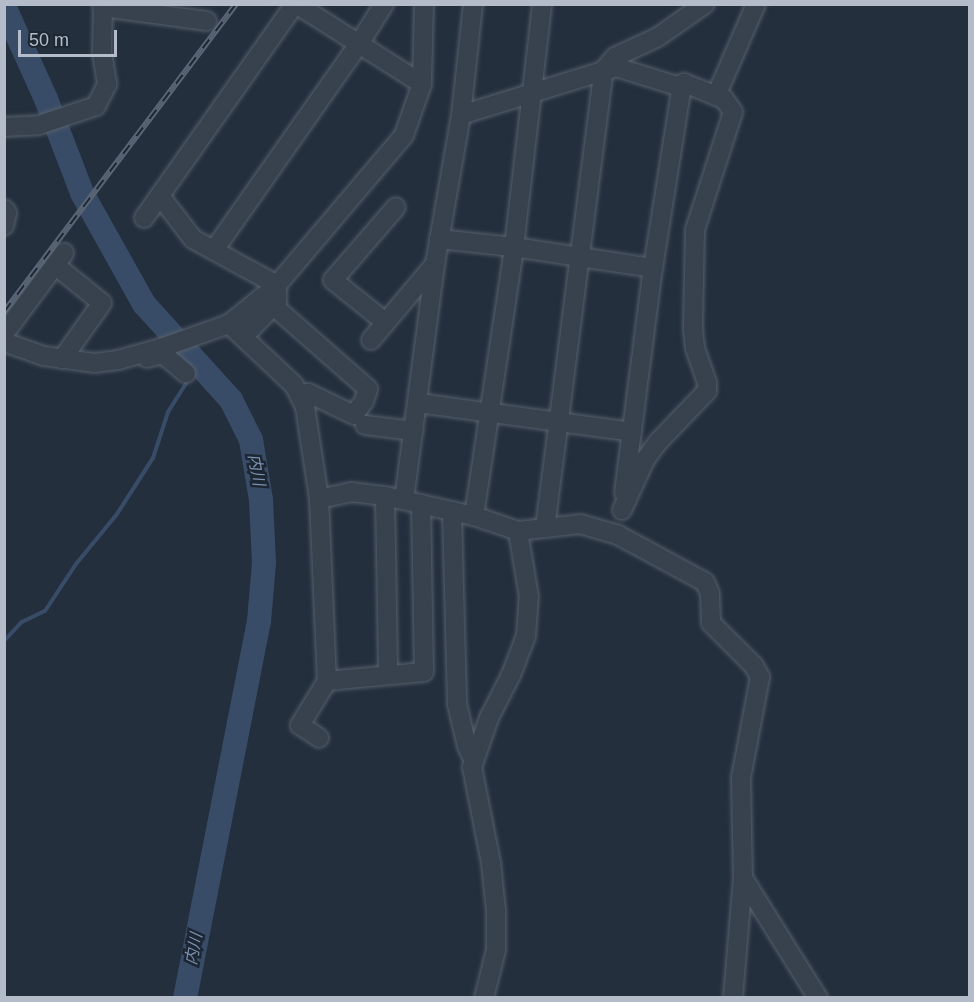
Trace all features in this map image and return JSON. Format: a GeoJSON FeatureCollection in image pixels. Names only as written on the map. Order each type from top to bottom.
{"type":"FeatureCollection","features":[{"type":"Feature","properties":{"kind":"street"},"geometry":{"type":"LineString","coordinates":[[144,218],[295,4],[422,84]]}},
{"type":"Feature","properties":{"kind":"street"},"geometry":{"type":"LineString","coordinates":[[214,250],[359,45],[384,4]]}},
{"type":"Feature","properties":{"kind":"street"},"geometry":{"type":"LineString","coordinates":[[244,336],[404,135],[422,84],[424,4]]}},
{"type":"Feature","properties":{"kind":"street"},"geometry":{"type":"LineString","coordinates":[[327,681],[424,672],[412,502],[414,431],[435,264],[461,115],[473,4]]}},
{"type":"Feature","properties":{"kind":"street"},"geometry":{"type":"LineString","coordinates":[[474,516],[514,247],[534,90],[542,4]]}},
{"type":"Feature","properties":{"kind":"street"},"geometry":{"type":"LineString","coordinates":[[545,528],[582,257],[604,70],[615,57],[658,37],[705,4]]}},
{"type":"Feature","properties":{"kind":"street"},"geometry":{"type":"LineString","coordinates":[[716,96],[756,4]]}},
{"type":"Feature","properties":{"kind":"street"},"geometry":{"type":"LineString","coordinates":[[4,127],[39,125],[78,114],[96,106],[107,84],[102,52],[102,6],[207,21]]}},
{"type":"Feature","properties":{"kind":"street"},"geometry":{"type":"LineString","coordinates":[[461,115],[534,90],[616,67],[677,86],[681,92],[653,268],[618,535]]}},
{"type":"Feature","properties":{"kind":"street"},"geometry":{"type":"LineString","coordinates":[[622,510],[645,460],[658,442],[707,392],[707,383],[695,348],[693,329],[695,230],[733,112],[724,99],[684,82],[677,86]]}},
{"type":"Feature","properties":{"kind":"street"},"geometry":{"type":"LineString","coordinates":[[160,196],[194,239],[214,250],[277,294]]}},
{"type":"Feature","properties":{"kind":"street"},"geometry":{"type":"LineString","coordinates":[[385,322],[333,280],[396,207]]}},
{"type":"Feature","properties":{"kind":"street"},"geometry":{"type":"LineString","coordinates":[[439,239],[514,247],[653,268]]}},
{"type":"Feature","properties":{"kind":"street"},"geometry":{"type":"LineString","coordinates":[[4,334],[59,259],[102,303],[62,359]]}},
{"type":"Feature","properties":{"kind":"street"},"geometry":{"type":"LineString","coordinates":[[371,339],[435,264]]}},
{"type":"Feature","properties":{"kind":"street"},"geometry":{"type":"LineString","coordinates":[[4,342],[62,359],[82,362],[118,360],[161,348],[229,324],[277,294]]}},
{"type":"Feature","properties":{"kind":"street"},"geometry":{"type":"LineString","coordinates":[[277,294],[277,309],[368,389],[364,401],[354,415],[308,393],[299,394]]}},
{"type":"Feature","properties":{"kind":"street"},"geometry":{"type":"LineString","coordinates":[[229,324],[294,385],[305,407],[318,499],[327,681],[300,725],[320,738]]}},
{"type":"Feature","properties":{"kind":"street"},"geometry":{"type":"LineString","coordinates":[[82,362],[106,373],[163,354],[186,373]]}},
{"type":"Feature","properties":{"kind":"street"},"geometry":{"type":"LineString","coordinates":[[418,403],[632,432]]}},
{"type":"Feature","properties":{"kind":"street"},"geometry":{"type":"LineString","coordinates":[[365,425],[414,431]]}},
{"type":"Feature","properties":{"kind":"street"},"geometry":{"type":"LineString","coordinates":[[318,499],[351,492],[385,496],[474,516],[518,531],[580,524],[618,535],[705,582],[710,594],[711,623],[754,666],[760,677],[741,778],[742,878],[734,998]]}},
{"type":"Feature","properties":{"kind":"street"},"geometry":{"type":"LineString","coordinates":[[385,496],[388,675]]}},
{"type":"Feature","properties":{"kind":"street"},"geometry":{"type":"LineString","coordinates":[[452,511],[457,705],[467,746],[473,759]]}},
{"type":"Feature","properties":{"kind":"street"},"geometry":{"type":"LineString","coordinates":[[484,998],[496,950],[496,911],[491,863],[472,767],[473,759],[526,636],[529,597],[518,531]]}},
{"type":"Feature","properties":{"kind":"street"},"geometry":{"type":"LineString","coordinates":[[742,878],[818,998]]}},
{"type":"Feature","properties":{"kind":"waterway","name":"内川"},"geometry":{"type":"LineString","coordinates":[[4,6],[46,99],[82,193],[144,304],[231,400],[251,440],[261,500],[264,563],[259,621],[185,998]]}},
{"type":"Feature","properties":{"kind":"waterway"},"geometry":{"type":"LineString","coordinates":[[4,641],[22,622],[45,611],[76,564],[117,514],[153,458],[168,412],[199,363]]}},
{"type":"Feature","properties":{"kind":"railway"},"geometry":{"type":"LineString","coordinates":[[4,312],[236,4]]}}]}
